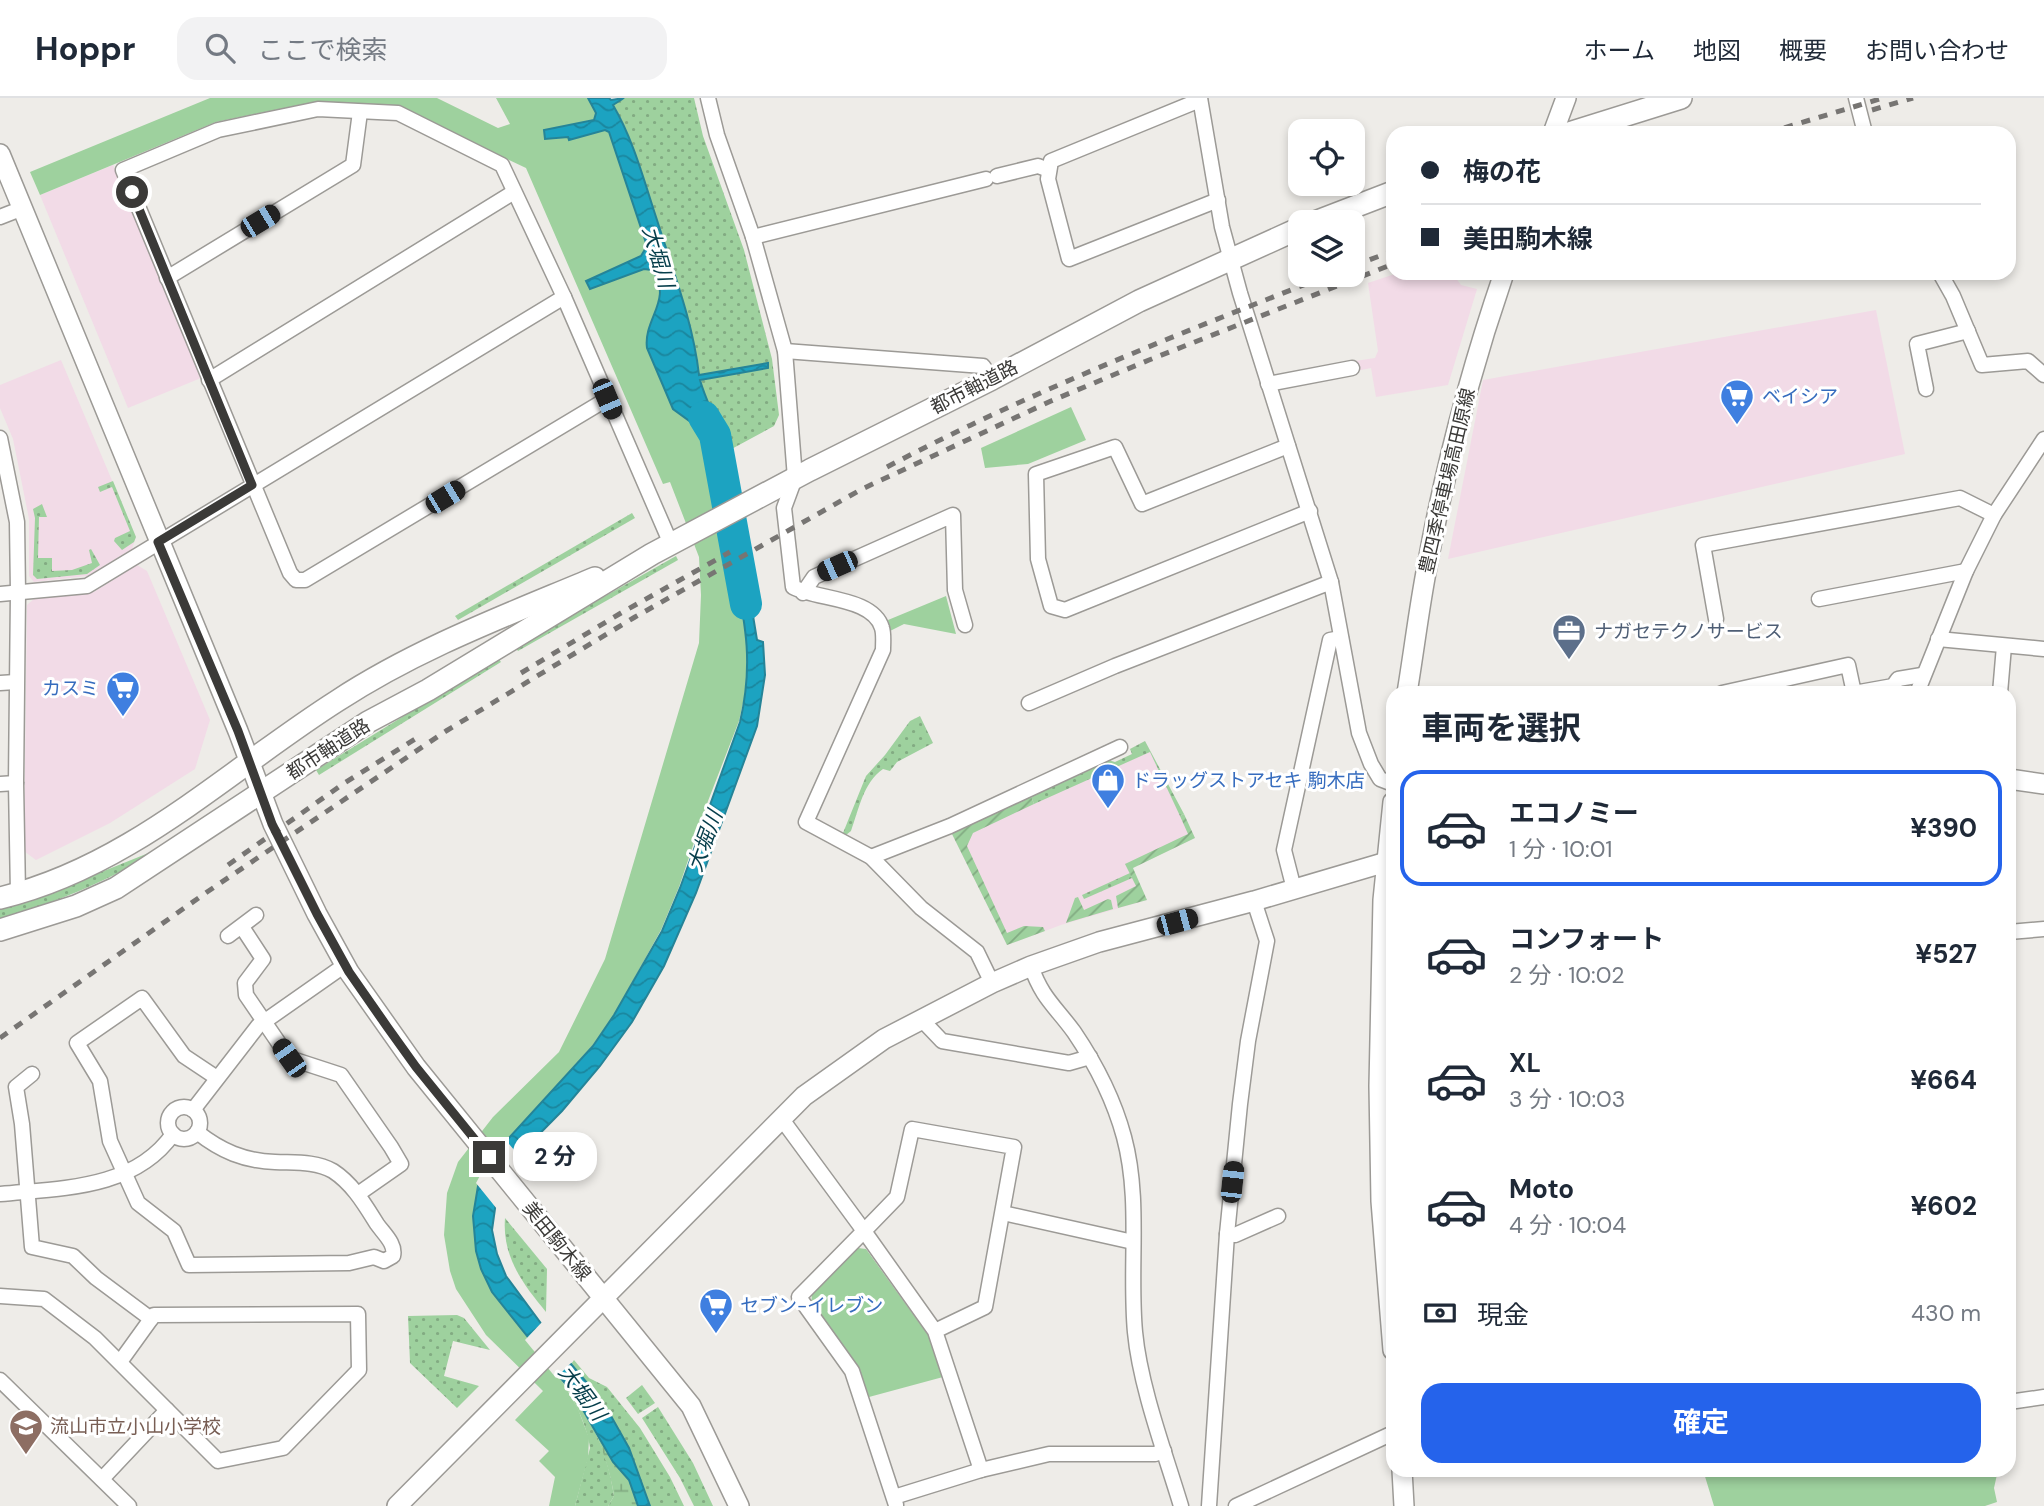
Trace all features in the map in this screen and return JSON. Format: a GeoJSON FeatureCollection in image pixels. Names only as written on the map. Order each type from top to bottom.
{"type":"FeatureCollection","features":[{"type":"Feature","properties":{"kind":"main road"},"geometry":{"type":"LineString","coordinates":[[1591,126],[1681,98]]}},
{"type":"Feature","properties":{"kind":"main road"},"geometry":{"type":"LineString","coordinates":[[1346,210],[1386,195]]}},
{"type":"Feature","properties":{"kind":"main road","name":"都市軸道路"},"geometry":{"type":"LineString","coordinates":[[0,930],[76,906],[116,888],[368,722],[428,690],[692,532],[1139,301],[1288,233]]}},
{"type":"Feature","properties":{"kind":"main road","name":"都市軸道路"},"geometry":{"type":"LineString","coordinates":[[9,896],[88,867],[129,845],[337,700],[422,651],[652,554]]}},
{"type":"Feature","properties":{"kind":"street"},"geometry":{"type":"LineString","coordinates":[[708,98],[717,135],[753,237],[785,351],[795,478],[784,508],[793,587],[803,593],[855,603],[871,613],[882,626],[883,650],[806,822],[871,857],[921,908],[976,952],[992,983]]}},
{"type":"Feature","properties":{"kind":"street"},"geometry":{"type":"LineString","coordinates":[[1556,126],[1566,98]]}},
{"type":"Feature","properties":{"kind":"street"},"geometry":{"type":"LineString","coordinates":[[1856,98],[1863,126]]}},
{"type":"Feature","properties":{"kind":"street"},"geometry":{"type":"LineString","coordinates":[[1218,200],[1069,259],[1048,179],[1049,170],[1051,161],[1200,99],[1230,258],[1331,582],[1359,733],[1371,764],[1380,779],[1386,781]]}},
{"type":"Feature","properties":{"kind":"street"},"geometry":{"type":"LineString","coordinates":[[607,399],[306,580],[296,580],[290,573],[252,485],[123,170],[218,130],[318,109],[398,113],[502,165],[564,297],[671,544]]}},
{"type":"Feature","properties":{"kind":"street"},"geometry":{"type":"LineString","coordinates":[[167,278],[354,165],[360,112]]}},
{"type":"Feature","properties":{"kind":"street","name":"美田駒木線"},"geometry":{"type":"LineString","coordinates":[[0,154],[249,760],[272,824],[345,965],[416,1067],[691,1406],[739,1506]]}},
{"type":"Feature","properties":{"kind":"street"},"geometry":{"type":"LineString","coordinates":[[753,237],[1038,166],[1049,170]]}},
{"type":"Feature","properties":{"kind":"street"},"geometry":{"type":"LineString","coordinates":[[209,380],[514,192]]}},
{"type":"Feature","properties":{"kind":"street"},"geometry":{"type":"LineString","coordinates":[[0,217],[23,208]]}},
{"type":"Feature","properties":{"kind":"street","name":"豊四季停車場高田原線"},"geometry":{"type":"LineString","coordinates":[[1409,686],[1427,567],[1454,439],[1502,280]]}},
{"type":"Feature","properties":{"kind":"street"},"geometry":{"type":"LineString","coordinates":[[1943,280],[1982,365],[2028,360],[2044,375]]}},
{"type":"Feature","properties":{"kind":"street"},"geometry":{"type":"LineString","coordinates":[[0,594],[87,586],[564,297]]}},
{"type":"Feature","properties":{"kind":"street"},"geometry":{"type":"LineString","coordinates":[[1926,389],[1917,344],[1968,331]]}},
{"type":"Feature","properties":{"kind":"street"},"geometry":{"type":"LineString","coordinates":[[785,351],[983,366],[992,379]]}},
{"type":"Feature","properties":{"kind":"street"},"geometry":{"type":"LineString","coordinates":[[1268,384],[1352,368]]}},
{"type":"Feature","properties":{"kind":"street"},"geometry":{"type":"LineString","coordinates":[[0,438],[5,483],[17,522],[16,783],[9,896]]}},
{"type":"Feature","properties":{"kind":"street"},"geometry":{"type":"LineString","coordinates":[[1919,686],[1965,570],[1994,515],[2044,439]]}},
{"type":"Feature","properties":{"kind":"street"},"geometry":{"type":"LineString","coordinates":[[1288,446],[1142,504],[1115,447],[1037,474],[1038,559],[1051,606],[1065,610],[1310,511]]}},
{"type":"Feature","properties":{"kind":"street"},"geometry":{"type":"LineString","coordinates":[[1716,619],[1703,545],[1960,498],[1994,515]]}},
{"type":"Feature","properties":{"kind":"street"},"geometry":{"type":"LineString","coordinates":[[803,593],[814,577],[953,515],[955,590],[965,625]]}},
{"type":"Feature","properties":{"kind":"street"},"geometry":{"type":"LineString","coordinates":[[1819,599],[1965,570]]}},
{"type":"Feature","properties":{"kind":"street"},"geometry":{"type":"LineString","coordinates":[[1029,703],[1115,666],[1331,582]]}},
{"type":"Feature","properties":{"kind":"street"},"geometry":{"type":"LineString","coordinates":[[1294,889],[1284,850],[1331,640],[1341,638]]}},
{"type":"Feature","properties":{"kind":"street"},"geometry":{"type":"LineString","coordinates":[[1938,639],[2044,649]]}},
{"type":"Feature","properties":{"kind":"street"},"geometry":{"type":"LineString","coordinates":[[2001,686],[2004,646]]}},
{"type":"Feature","properties":{"kind":"street"},"geometry":{"type":"LineString","coordinates":[[1754,686],[1848,665],[1852,686]]}},
{"type":"Feature","properties":{"kind":"street"},"geometry":{"type":"LineString","coordinates":[[1893,686],[1898,679],[1922,675]]}},
{"type":"Feature","properties":{"kind":"street"},"geometry":{"type":"LineString","coordinates":[[0,683],[16,682]]}},
{"type":"Feature","properties":{"kind":"street"},"geometry":{"type":"LineString","coordinates":[[871,857],[950,826],[1120,747]]}},
{"type":"Feature","properties":{"kind":"street"},"geometry":{"type":"LineString","coordinates":[[2016,780],[2044,784]]}},
{"type":"Feature","properties":{"kind":"street"},"geometry":{"type":"LineString","coordinates":[[0,784],[16,783]]}},
{"type":"Feature","properties":{"kind":"street"},"geometry":{"type":"LineString","coordinates":[[397,1506],[781,1118],[816,1087],[884,1040],[992,983],[1031,966],[1099,942],[1254,901],[1386,861]]}},
{"type":"Feature","properties":{"kind":"street"},"geometry":{"type":"LineString","coordinates":[[1386,899],[1381,948],[1379,1086],[1381,1201],[1386,1263]]}},
{"type":"Feature","properties":{"kind":"street"},"geometry":{"type":"LineString","coordinates":[[1209,1506],[1227,1234],[1248,1041],[1267,941],[1254,901]]}},
{"type":"Feature","properties":{"kind":"street"},"geometry":{"type":"LineString","coordinates":[[228,936],[256,915]]}},
{"type":"Feature","properties":{"kind":"street"},"geometry":{"type":"LineString","coordinates":[[242,927],[263,958],[245,983],[246,995],[263,1021],[289,1058],[341,1075],[401,1164],[358,1194]]}},
{"type":"Feature","properties":{"kind":"street"},"geometry":{"type":"LineString","coordinates":[[2016,931],[2044,929]]}},
{"type":"Feature","properties":{"kind":"street"},"geometry":{"type":"LineString","coordinates":[[193,1110],[250,1033],[263,1021],[345,965]]}},
{"type":"Feature","properties":{"kind":"street"},"geometry":{"type":"LineString","coordinates":[[1031,966],[1049,1003],[1090,1057],[1114,1106],[1130,1161],[1135,1332],[1140,1363],[1181,1506]]}},
{"type":"Feature","properties":{"kind":"street"},"geometry":{"type":"LineString","coordinates":[[197,1132],[212,1144],[234,1155],[258,1161],[323,1167],[341,1177],[358,1194],[394,1249],[390,1259],[384,1262],[374,1257],[349,1263],[189,1265],[174,1231],[138,1203],[110,1141],[100,1081],[78,1043],[142,998],[184,1056],[217,1078]]}},
{"type":"Feature","properties":{"kind":"street"},"geometry":{"type":"LineString","coordinates":[[921,1019],[942,1041],[1069,1063],[1090,1057]]}},
{"type":"Feature","properties":{"kind":"street"},"geometry":{"type":"LineString","coordinates":[[32,1074],[16,1087],[22,1124],[32,1247],[73,1256],[96,1278],[151,1320]]}},
{"type":"Feature","properties":{"kind":"street"},"geometry":{"type":"LineString","coordinates":[[184,1107],[193,1110],[199,1120],[197,1132],[186,1139],[173,1134],[168,1121],[171,1113],[184,1107]]}},
{"type":"Feature","properties":{"kind":"street"},"geometry":{"type":"LineString","coordinates":[[781,1118],[935,1331],[981,1470]]}},
{"type":"Feature","properties":{"kind":"street"},"geometry":{"type":"LineString","coordinates":[[935,1331],[985,1307],[1014,1147],[912,1129],[897,1197],[799,1297],[852,1371],[895,1502],[981,1470],[1049,1454],[1155,1454],[1164,1451]]}},
{"type":"Feature","properties":{"kind":"street"},"geometry":{"type":"LineString","coordinates":[[0,1194],[93,1184],[125,1173],[153,1155],[173,1134]]}},
{"type":"Feature","properties":{"kind":"street"},"geometry":{"type":"LineString","coordinates":[[1003,1213],[1133,1242]]}},
{"type":"Feature","properties":{"kind":"street"},"geometry":{"type":"LineString","coordinates":[[1227,1234],[1235,1235],[1278,1216]]}},
{"type":"Feature","properties":{"kind":"street"},"geometry":{"type":"LineString","coordinates":[[0,1296],[44,1299],[95,1338],[218,1461],[283,1448],[359,1370],[358,1314],[155,1315],[120,1362]]}},
{"type":"Feature","properties":{"kind":"street"},"geometry":{"type":"LineString","coordinates":[[0,1380],[129,1506]]}},
{"type":"Feature","properties":{"kind":"street"},"geometry":{"type":"LineString","coordinates":[[2016,1401],[2044,1397]]}},
{"type":"Feature","properties":{"kind":"street"},"geometry":{"type":"LineString","coordinates":[[102,1479],[167,1410]]}},
{"type":"Feature","properties":{"kind":"street"},"geometry":{"type":"LineString","coordinates":[[1236,1506],[1386,1436]]}},
{"type":"Feature","properties":{"kind":"street"},"geometry":{"type":"LineString","coordinates":[[1402,1477],[1404,1506]]}},
{"type":"Feature","properties":{"kind":"shaded area"},"geometry":{"type":"Polygon","coordinates":[[[113,165],[201,378],[128,408],[40,195],[113,165]]]}},
{"type":"Feature","properties":{"kind":"shaded area"},"geometry":{"type":"Polygon","coordinates":[[[1386,277],[1386,280],[1457,280],[1461,285],[1477,289],[1448,385],[1376,397],[1371,368],[1356,371],[1355,361],[1375,358],[1378,351],[1368,283],[1386,277]]]}},
{"type":"Feature","properties":{"kind":"shaded area","name":"ベイシア"},"geometry":{"type":"Polygon","coordinates":[[[1876,310],[1905,454],[1448,559],[1483,380],[1876,310]]]}},
{"type":"Feature","properties":{"kind":"shaded area"},"geometry":{"type":"Polygon","coordinates":[[[61,360],[136,537],[132,549],[87,576],[34,582],[29,576],[29,519],[13,439],[0,408],[0,385],[61,360]]]}},
{"type":"Feature","properties":{"kind":"shaded area"},"geometry":{"type":"Polygon","coordinates":[[[137,565],[147,571],[210,720],[195,769],[110,823],[36,860],[24,851],[27,605],[34,599],[94,592],[137,565]]]}},
{"type":"Feature","properties":{"kind":"shaded area"},"geometry":{"type":"Polygon","coordinates":[[[1145,741],[1195,838],[1132,868],[1147,900],[1061,925],[1007,945],[951,832],[1108,760],[1115,762],[1132,754],[1130,749],[1145,741]]]}},
{"type":"Feature","properties":{"kind":"green space"},"geometry":{"type":"Polygon","coordinates":[[[210,98],[437,98],[498,128],[510,124],[496,98],[588,98],[596,113],[594,120],[545,130],[568,136],[569,139],[606,130],[609,132],[647,246],[641,256],[586,281],[590,289],[644,269],[652,270],[660,291],[649,327],[647,348],[673,409],[703,431],[713,459],[748,652],[745,694],[739,721],[661,930],[614,1015],[593,1045],[522,1125],[478,1186],[473,1216],[476,1251],[492,1292],[559,1376],[578,1409],[589,1438],[588,1458],[575,1506],[549,1506],[555,1477],[539,1461],[549,1451],[515,1420],[543,1391],[486,1335],[456,1289],[444,1235],[447,1193],[458,1162],[493,1117],[559,1052],[605,959],[699,643],[699,557],[670,482],[663,484],[526,168],[400,108],[319,101],[216,122],[40,195],[30,172],[210,98]]]}},
{"type":"Feature","properties":{"kind":"green space"},"geometry":{"type":"Polygon","coordinates":[[[624,98],[694,98],[703,136],[744,250],[772,359],[779,415],[774,426],[726,452],[700,380],[768,368],[768,364],[699,375],[683,299],[633,148],[613,104],[624,98]]]}},
{"type":"Feature","properties":{"kind":"green space"},"geometry":{"type":"Polygon","coordinates":[[[1071,407],[1086,440],[1028,464],[985,468],[981,448],[1071,407]]]}},
{"type":"Feature","properties":{"kind":"green space"},"geometry":{"type":"Polygon","coordinates":[[[113,481],[136,537],[134,542],[122,550],[114,541],[115,538],[130,531],[112,487],[100,492],[98,487],[113,481]]]}},
{"type":"Feature","properties":{"kind":"green space"},"geometry":{"type":"Polygon","coordinates":[[[42,504],[47,517],[39,517],[38,558],[52,558],[52,571],[72,570],[92,563],[91,549],[100,565],[87,574],[37,579],[33,575],[33,509],[42,504]]]}},
{"type":"Feature","properties":{"kind":"green space"},"geometry":{"type":"Polygon","coordinates":[[[632,513],[635,518],[458,620],[455,616],[632,513]]]}},
{"type":"Feature","properties":{"kind":"green space"},"geometry":{"type":"Polygon","coordinates":[[[676,556],[678,560],[518,651],[515,647],[676,556]]]}},
{"type":"Feature","properties":{"kind":"green space"},"geometry":{"type":"Polygon","coordinates":[[[946,596],[956,634],[904,624],[890,631],[888,620],[946,596]]]}},
{"type":"Feature","properties":{"kind":"green space"},"geometry":{"type":"Polygon","coordinates":[[[498,658],[501,662],[319,775],[316,770],[498,658]]]}},
{"type":"Feature","properties":{"kind":"green space"},"geometry":{"type":"Polygon","coordinates":[[[920,716],[933,743],[897,762],[890,771],[883,769],[876,775],[862,797],[851,831],[846,835],[843,833],[866,776],[910,721],[920,716]]]}},
{"type":"Feature","properties":{"kind":"green space"},"geometry":{"type":"Polygon","coordinates":[[[1145,741],[1184,814],[1180,816],[1150,752],[1034,804],[1031,796],[1108,760],[1115,762],[1132,754],[1130,749],[1145,741]]]}},
{"type":"Feature","properties":{"kind":"green space"},"geometry":{"type":"Polygon","coordinates":[[[1031,796],[1034,804],[973,833],[967,846],[1007,933],[1024,926],[1043,927],[1045,931],[1007,945],[951,832],[1031,796]]]}},
{"type":"Feature","properties":{"kind":"green space"},"geometry":{"type":"Polygon","coordinates":[[[1184,814],[1195,838],[1133,868],[1147,900],[1118,908],[1116,896],[1136,886],[1125,864],[1188,834],[1180,816],[1184,814]]]}},
{"type":"Feature","properties":{"kind":"green space"},"geometry":{"type":"Polygon","coordinates":[[[151,852],[153,854],[97,883],[0,920],[0,908],[59,889],[151,852]]]}},
{"type":"Feature","properties":{"kind":"green space"},"geometry":{"type":"Polygon","coordinates":[[[1130,873],[1132,878],[1084,899],[1082,895],[1130,873]]]}},
{"type":"Feature","properties":{"kind":"green space"},"geometry":{"type":"Polygon","coordinates":[[[1078,897],[1084,910],[1108,899],[1111,900],[1113,909],[1066,923],[1075,898],[1078,897]]]}},
{"type":"Feature","properties":{"kind":"green space"},"geometry":{"type":"Polygon","coordinates":[[[505,1218],[547,1269],[546,1312],[516,1269],[507,1245],[505,1218]]]}},
{"type":"Feature","properties":{"kind":"green space"},"geometry":{"type":"Polygon","coordinates":[[[858,1248],[866,1249],[928,1335],[943,1377],[869,1397],[860,1370],[811,1304],[812,1295],[858,1248]]]}},
{"type":"Feature","properties":{"kind":"green space"},"geometry":{"type":"Polygon","coordinates":[[[457,1315],[464,1318],[490,1350],[453,1341],[444,1376],[479,1386],[457,1408],[410,1363],[408,1316],[457,1315]]]}},
{"type":"Feature","properties":{"kind":"green space"},"geometry":{"type":"Polygon","coordinates":[[[574,1360],[589,1378],[607,1387],[640,1428],[684,1506],[650,1506],[618,1430],[585,1380],[571,1364],[574,1360]]]}},
{"type":"Feature","properties":{"kind":"green space"},"geometry":{"type":"Polygon","coordinates":[[[559,1376],[588,1418],[607,1462],[614,1496],[608,1506],[575,1506],[590,1448],[574,1401],[559,1376]]]}},
{"type":"Feature","properties":{"kind":"green space"},"geometry":{"type":"Polygon","coordinates":[[[642,1385],[655,1403],[638,1414],[626,1398],[642,1385]]]}},
{"type":"Feature","properties":{"kind":"green space"},"geometry":{"type":"Polygon","coordinates":[[[658,1407],[693,1463],[713,1506],[694,1506],[680,1478],[642,1418],[658,1407]]]}},
{"type":"Feature","properties":{"kind":"green space"},"geometry":{"type":"Polygon","coordinates":[[[589,1416],[613,1462],[629,1480],[638,1506],[608,1506],[614,1496],[612,1486],[589,1416]]]}},
{"type":"Feature","properties":{"kind":"green space"},"geometry":{"type":"Polygon","coordinates":[[[1705,1477],[1996,1477],[1994,1488],[1997,1502],[1985,1506],[1714,1506],[1705,1477]]]}},
{"type":"Feature","properties":{"kind":"water"},"geometry":{"type":"Polygon","coordinates":[[[588,98],[624,98],[613,105],[638,161],[676,277],[699,375],[768,363],[768,368],[700,380],[726,452],[713,459],[703,431],[673,409],[647,348],[649,328],[660,290],[652,270],[644,269],[590,289],[586,281],[641,256],[647,246],[609,132],[605,130],[569,140],[568,137],[545,139],[544,130],[594,120],[596,113],[588,98]]]}},
{"type":"Feature","properties":{"kind":"water"},"geometry":{"type":"Polygon","coordinates":[[[744,561],[757,640],[763,642],[765,675],[757,726],[696,893],[664,966],[632,1022],[562,1111],[504,1170],[499,1180],[492,1230],[497,1254],[506,1276],[594,1391],[629,1448],[650,1506],[638,1506],[629,1480],[613,1462],[575,1396],[492,1292],[476,1251],[473,1216],[478,1186],[498,1150],[593,1046],[662,931],[680,888],[740,722],[747,681],[747,661],[742,605],[734,565],[744,561]]]}},
{"type":"Feature","properties":{"kind":"pier"},"geometry":{"type":"Polygon","coordinates":[[[504,1138],[520,1157],[502,1181],[497,1209],[476,1183],[495,1148],[504,1138]]]}},
{"type":"Feature","properties":{"kind":"pier"},"geometry":{"type":"Polygon","coordinates":[[[543,1321],[573,1361],[556,1378],[525,1340],[543,1321]]]}},
{"type":"Feature","properties":{"kind":"waterway","name":"大堀川"},"geometry":{"type":"LineString","coordinates":[[704,417],[715,435],[746,604]]}},
{"type":"Feature","properties":{"kind":"railway"},"geometry":{"type":"LineString","coordinates":[[1790,126],[1883,98]]}},
{"type":"Feature","properties":{"kind":"railway"},"geometry":{"type":"LineString","coordinates":[[1872,110],[1913,98]]}},
{"type":"Feature","properties":{"kind":"railway"},"geometry":{"type":"LineString","coordinates":[[1365,262],[1386,254]]}},
{"type":"Feature","properties":{"kind":"railway"},"geometry":{"type":"LineString","coordinates":[[0,1038],[207,892],[446,731],[635,617],[862,489],[1051,401],[1386,267]]}},
{"type":"Feature","properties":{"kind":"railway"},"geometry":{"type":"LineString","coordinates":[[887,467],[1050,389],[1299,287]]}},
{"type":"Feature","properties":{"kind":"railway"},"geometry":{"type":"LineString","coordinates":[[521,673],[730,552]]}},
{"type":"Feature","properties":{"kind":"railway"},"geometry":{"type":"LineString","coordinates":[[228,865],[343,784],[420,736]]}},
{"type":"Feature","properties":{"kind":"place","name":"ベイシア"},"geometry":{"type":"Point","coordinates":[1737,426]}},
{"type":"Feature","properties":{"kind":"place","name":"ナガセテクノサービス"},"geometry":{"type":"Point","coordinates":[1569,661]}},
{"type":"Feature","properties":{"kind":"place","name":"カスミ"},"geometry":{"type":"Point","coordinates":[123,718]}},
{"type":"Feature","properties":{"kind":"place","name":"ドラッグストアセキ 駒木店"},"geometry":{"type":"Point","coordinates":[1108,810]}},
{"type":"Feature","properties":{"kind":"place","name":"セブン-イレブン"},"geometry":{"type":"Point","coordinates":[716,1335]}},
{"type":"Feature","properties":{"kind":"place","name":"流山市立小山小学校"},"geometry":{"type":"Point","coordinates":[26,1456]}},
{"type":"Feature","properties":{"kind":"route"},"geometry":{"type":"LineString","coordinates":[[132,192],[252,485],[158,542],[238,731],[272,824],[317,914],[349,972],[388,1028],[489,1157]]}}]}
